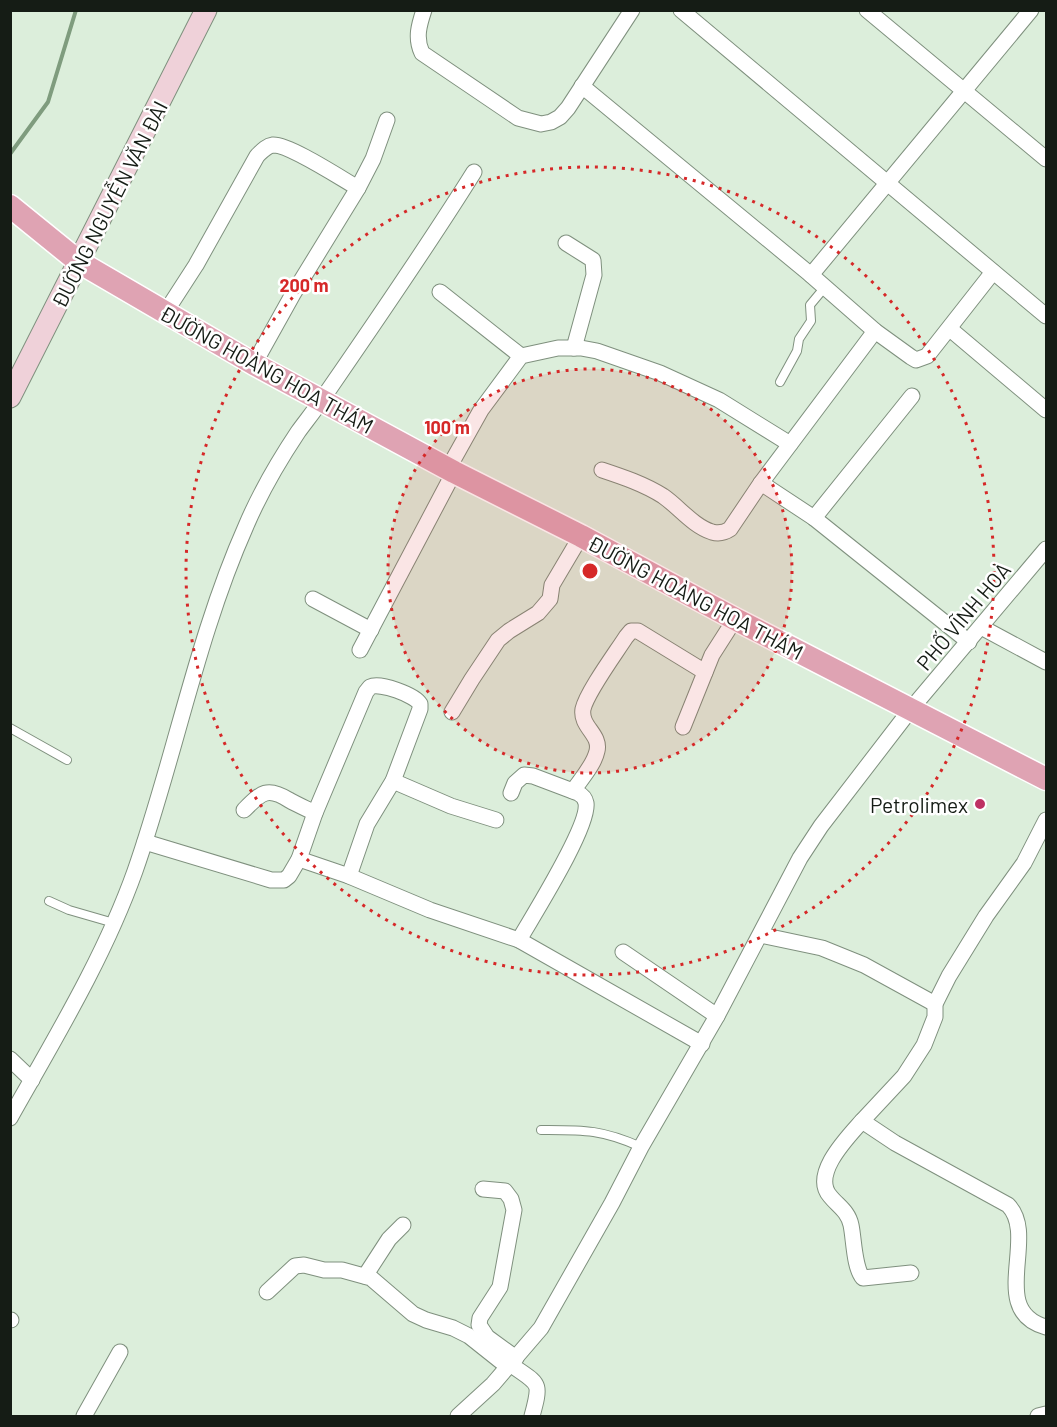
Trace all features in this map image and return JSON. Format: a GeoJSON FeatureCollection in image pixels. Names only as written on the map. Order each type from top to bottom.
{"type":"FeatureCollection","features":[{"type":"Feature","properties":{"kind":"main road","name":"ĐƯỜNG HOÀNG HOA THÁM"},"geometry":{"type":"LineString","coordinates":[[10,206],[79,262],[254,364],[735,619],[1047,779]]}},
{"type":"Feature","properties":{"kind":"street","name":"ĐƯỜNG NGUYỄN VĂN ĐÀI"},"geometry":{"type":"LineString","coordinates":[[10,397],[206,10]]}},
{"type":"Feature","properties":{"kind":"street"},"geometry":{"type":"LineString","coordinates":[[424,10],[418,34],[418,45],[422,53],[518,118],[541,124],[560,117],[568,108],[632,10]]}},
{"type":"Feature","properties":{"kind":"street"},"geometry":{"type":"LineString","coordinates":[[681,10],[1047,316]]}},
{"type":"Feature","properties":{"kind":"street"},"geometry":{"type":"LineString","coordinates":[[867,10],[1047,159]]}},
{"type":"Feature","properties":{"kind":"street"},"geometry":{"type":"LineString","coordinates":[[811,274],[1031,10]]}},
{"type":"Feature","properties":{"kind":"street"},"geometry":{"type":"LineString","coordinates":[[582,86],[811,274],[875,331],[916,360],[927,356],[993,272]]}},
{"type":"Feature","properties":{"kind":"street"},"geometry":{"type":"LineString","coordinates":[[254,364],[293,294],[358,188],[373,159],[387,120]]}},
{"type":"Feature","properties":{"kind":"street"},"geometry":{"type":"LineString","coordinates":[[165,313],[196,265],[257,156],[265,148],[274,145],[283,147],[320,165],[358,188]]}},
{"type":"Feature","properties":{"kind":"street"},"geometry":{"type":"LineString","coordinates":[[10,1119],[77,999],[114,924],[145,842],[222,586],[246,525],[268,480],[474,172]]}},
{"type":"Feature","properties":{"kind":"street"},"geometry":{"type":"LineString","coordinates":[[566,243],[593,260],[594,264],[594,275],[574,348]]}},
{"type":"Feature","properties":{"kind":"street"},"geometry":{"type":"LineString","coordinates":[[440,292],[520,356]]}},
{"type":"Feature","properties":{"kind":"street"},"geometry":{"type":"LineString","coordinates":[[950,329],[1047,410]]}},
{"type":"Feature","properties":{"kind":"street"},"geometry":{"type":"LineString","coordinates":[[602,470],[633,481],[662,496],[705,529],[723,534],[730,530],[789,444],[875,331]]}},
{"type":"Feature","properties":{"kind":"street"},"geometry":{"type":"LineString","coordinates":[[360,650],[481,410],[520,356],[558,348],[597,351],[660,373],[719,400],[789,444]]}},
{"type":"Feature","properties":{"kind":"street"},"geometry":{"type":"LineString","coordinates":[[814,518],[912,396]]}},
{"type":"Feature","properties":{"kind":"street"},"geometry":{"type":"LineString","coordinates":[[761,483],[814,518],[969,642]]}},
{"type":"Feature","properties":{"kind":"street"},"geometry":{"type":"LineString","coordinates":[[452,712],[498,640],[546,605],[550,599],[552,585],[581,536]]}},
{"type":"Feature","properties":{"kind":"street","name":"PHỐ VĨNH HOÀ"},"geometry":{"type":"LineString","coordinates":[[458,1416],[493,1384],[541,1328],[641,1147],[702,1044],[800,858],[821,825],[911,710],[1047,549]]}},
{"type":"Feature","properties":{"kind":"street"},"geometry":{"type":"LineString","coordinates":[[313,599],[371,630]]}},
{"type":"Feature","properties":{"kind":"street"},"geometry":{"type":"LineString","coordinates":[[683,727],[712,655],[735,619]]}},
{"type":"Feature","properties":{"kind":"street"},"geometry":{"type":"LineString","coordinates":[[981,627],[1047,662]]}},
{"type":"Feature","properties":{"kind":"street"},"geometry":{"type":"LineString","coordinates":[[573,791],[598,750],[595,738],[585,723],[584,708],[631,631],[638,631],[705,672]]}},
{"type":"Feature","properties":{"kind":"street"},"geometry":{"type":"LineString","coordinates":[[145,842],[278,881],[284,880],[299,859],[315,813],[366,692],[370,687],[380,685],[415,698],[420,704],[393,781],[371,816],[349,876]]}},
{"type":"Feature","properties":{"kind":"street"},"geometry":{"type":"LineString","coordinates":[[511,793],[515,783],[524,775],[533,776],[584,796],[587,804],[575,840],[519,940]]}},
{"type":"Feature","properties":{"kind":"street"},"geometry":{"type":"LineString","coordinates":[[393,781],[451,806],[496,820]]}},
{"type":"Feature","properties":{"kind":"street"},"geometry":{"type":"LineString","coordinates":[[244,810],[266,792],[275,792],[315,813]]}},
{"type":"Feature","properties":{"kind":"street"},"geometry":{"type":"LineString","coordinates":[[911,1273],[863,1278],[857,1269],[855,1241],[850,1220],[845,1210],[827,1194],[825,1186],[827,1165],[862,1121],[904,1076],[919,1054],[935,1017],[935,1004],[962,951],[1024,863],[1047,820]]}},
{"type":"Feature","properties":{"kind":"street"},"geometry":{"type":"LineString","coordinates":[[299,859],[349,876],[430,910],[519,940],[702,1044]]}},
{"type":"Feature","properties":{"kind":"street"},"geometry":{"type":"LineString","coordinates":[[761,935],[822,948],[864,965],[935,1004]]}},
{"type":"Feature","properties":{"kind":"street"},"geometry":{"type":"LineString","coordinates":[[623,952],[717,1016]]}},
{"type":"Feature","properties":{"kind":"street"},"geometry":{"type":"LineString","coordinates":[[10,1059],[32,1080]]}},
{"type":"Feature","properties":{"kind":"street"},"geometry":{"type":"LineString","coordinates":[[862,1121],[903,1147],[1008,1205],[1015,1212],[1018,1223],[1017,1289],[1019,1303],[1024,1314],[1047,1327]]}},
{"type":"Feature","properties":{"kind":"street"},"geometry":{"type":"LineString","coordinates":[[483,1189],[505,1191],[511,1199],[514,1210],[500,1287],[480,1318],[480,1325],[487,1337],[511,1363],[536,1384],[539,1390],[532,1416]]}},
{"type":"Feature","properties":{"kind":"street"},"geometry":{"type":"LineString","coordinates":[[365,1276],[389,1239],[404,1225]]}},
{"type":"Feature","properties":{"kind":"street"},"geometry":{"type":"LineString","coordinates":[[267,1292],[295,1266],[342,1270],[365,1276],[371,1278],[413,1314],[469,1336],[511,1363]]}},
{"type":"Feature","properties":{"kind":"street"},"geometry":{"type":"LineString","coordinates":[[84,1416],[120,1352]]}},
{"type":"Feature","properties":{"kind":"street"},"geometry":{"type":"LineString","coordinates":[[1038,1416],[1047,1414]]}},
{"type":"Feature","properties":{"kind":"lane"},"geometry":{"type":"LineString","coordinates":[[780,382],[797,351],[799,339],[811,321],[810,305],[825,287]]}},
{"type":"Feature","properties":{"kind":"lane"},"geometry":{"type":"LineString","coordinates":[[10,728],[67,760]]}},
{"type":"Feature","properties":{"kind":"lane"},"geometry":{"type":"LineString","coordinates":[[49,901],[69,910],[114,924]]}},
{"type":"Feature","properties":{"kind":"lane"},"geometry":{"type":"LineString","coordinates":[[541,1130],[598,1131],[641,1147]]}},
{"type":"Feature","properties":{"kind":"waterway"},"geometry":{"type":"LineString","coordinates":[[10,154],[48,102],[76,10]]}},
{"type":"Feature","properties":{"kind":"place","name":"Petrolimex"},"geometry":{"type":"Point","coordinates":[980,804]}}]}
